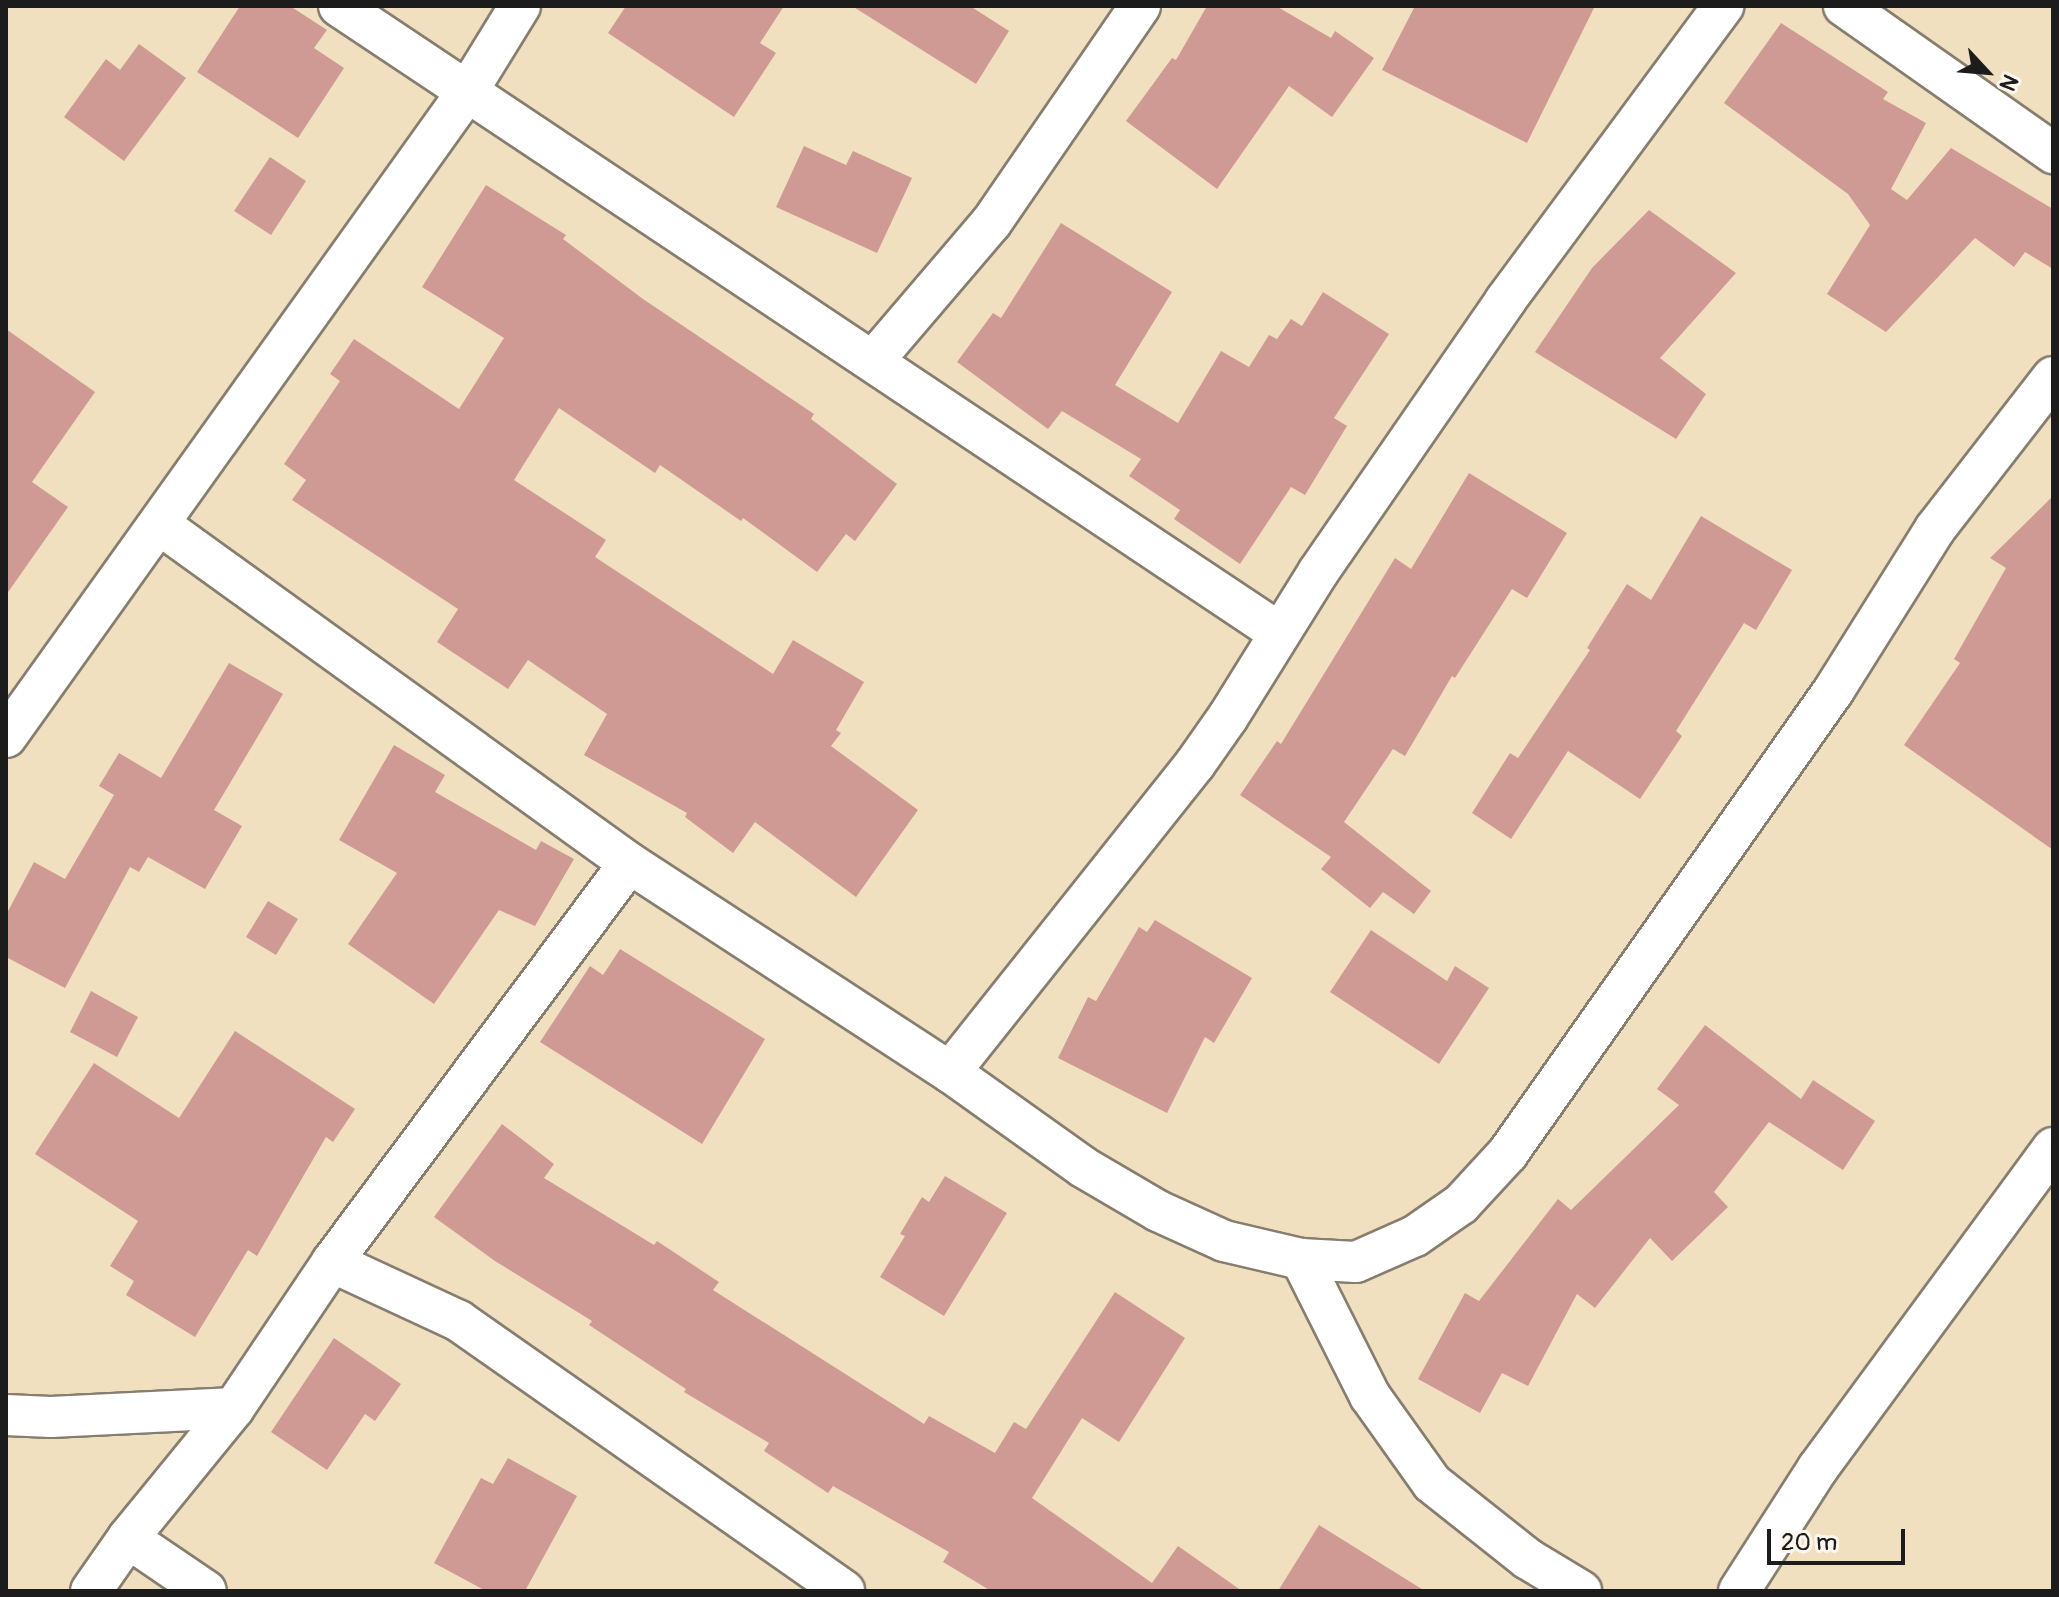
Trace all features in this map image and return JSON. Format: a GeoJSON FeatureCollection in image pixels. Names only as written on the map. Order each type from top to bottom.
{"type":"FeatureCollection","features":[{"type":"Feature","properties":{"kind":"street"},"geometry":{"type":"LineString","coordinates":[[339,6],[1278,632]]}},
{"type":"Feature","properties":{"kind":"street"},"geometry":{"type":"LineString","coordinates":[[6,737],[467,92],[520,6]]}},
{"type":"Feature","properties":{"kind":"street"},"geometry":{"type":"LineString","coordinates":[[873,361],[991,223],[1140,6]]}},
{"type":"Feature","properties":{"kind":"street"},"geometry":{"type":"LineString","coordinates":[[950,1072],[1195,764],[1228,717],[1278,632],[1505,301],[1723,6]]}},
{"type":"Feature","properties":{"kind":"street"},"geometry":{"type":"LineString","coordinates":[[1844,6],[2053,153]]}},
{"type":"Feature","properties":{"kind":"street"},"geometry":{"type":"LineString","coordinates":[[159,524],[629,863],[950,1072],[1083,1167],[1158,1211],[1224,1241],[1301,1259],[1356,1262],[1415,1236],[1461,1204],[1508,1153],[1834,690],[1935,529],[2053,377]]}},
{"type":"Feature","properties":{"kind":"street"},"geometry":{"type":"LineString","coordinates":[[91,1591],[128,1538],[234,1408],[332,1262],[629,863]]}},
{"type":"Feature","properties":{"kind":"street"},"geometry":{"type":"LineString","coordinates":[[1739,1591],[1818,1468],[2053,1148]]}},
{"type":"Feature","properties":{"kind":"street"},"geometry":{"type":"LineString","coordinates":[[1301,1259],[1370,1396],[1432,1483],[1528,1559],[1581,1591]]}},
{"type":"Feature","properties":{"kind":"street"},"geometry":{"type":"LineString","coordinates":[[332,1262],[459,1321],[844,1591]]}},
{"type":"Feature","properties":{"kind":"street"},"geometry":{"type":"LineString","coordinates":[[6,1415],[51,1417],[234,1408]]}},
{"type":"Feature","properties":{"kind":"street"},"geometry":{"type":"LineString","coordinates":[[128,1538],[206,1591]]}},
{"type":"Feature","properties":{"kind":"building"},"geometry":{"type":"Polygon","coordinates":[[[240,6],[290,6],[327,30],[314,48],[344,68],[298,138],[197,72],[240,6]]]}},
{"type":"Feature","properties":{"kind":"building"},"geometry":{"type":"Polygon","coordinates":[[[626,6],[784,6],[760,43],[776,53],[734,117],[608,33],[626,6]]]}},
{"type":"Feature","properties":{"kind":"building"},"geometry":{"type":"Polygon","coordinates":[[[852,6],[970,6],[1009,31],[976,84],[852,6]]]}},
{"type":"Feature","properties":{"kind":"building"},"geometry":{"type":"Polygon","coordinates":[[[1207,6],[1276,6],[1331,38],[1335,31],[1374,58],[1332,117],[1289,86],[1217,189],[1126,121],[1172,58],[1176,60],[1207,6]]]}},
{"type":"Feature","properties":{"kind":"building"},"geometry":{"type":"Polygon","coordinates":[[[1415,6],[1595,6],[1527,143],[1382,70],[1415,6]]]}},
{"type":"Feature","properties":{"kind":"building"},"geometry":{"type":"Polygon","coordinates":[[[1781,23],[1888,92],[1883,99],[1926,123],[1891,189],[1907,200],[1951,148],[2053,209],[2053,269],[2025,252],[2014,267],[1975,238],[1886,332],[1827,294],[1870,225],[1848,194],[1724,103],[1781,23]]]}},
{"type":"Feature","properties":{"kind":"building"},"geometry":{"type":"Polygon","coordinates":[[[139,44],[186,78],[124,161],[64,117],[106,59],[120,70],[139,44]]]}},
{"type":"Feature","properties":{"kind":"building"},"geometry":{"type":"Polygon","coordinates":[[[804,146],[846,165],[853,151],[912,178],[877,253],[776,207],[804,146]]]}},
{"type":"Feature","properties":{"kind":"building"},"geometry":{"type":"Polygon","coordinates":[[[270,157],[306,181],[271,235],[234,211],[270,157]]]}},
{"type":"Feature","properties":{"kind":"building"},"geometry":{"type":"Polygon","coordinates":[[[486,185],[566,235],[563,239],[643,299],[814,414],[811,419],[897,484],[855,541],[846,534],[817,572],[743,518],[741,521],[660,465],[655,473],[559,408],[514,480],[606,540],[595,557],[773,674],[793,640],[864,682],[836,730],[841,733],[831,746],[918,810],[856,897],[755,822],[733,853],[685,817],[687,813],[584,755],[607,714],[528,660],[508,689],[437,642],[458,609],[292,500],[306,480],[284,464],[340,381],[330,374],[354,339],[459,409],[504,338],[422,287],[486,185]]]}},
{"type":"Feature","properties":{"kind":"building"},"geometry":{"type":"Polygon","coordinates":[[[1649,210],[1736,273],[1660,358],[1706,394],[1676,439],[1535,352],[1592,268],[1649,210]]]}},
{"type":"Feature","properties":{"kind":"building"},"geometry":{"type":"Polygon","coordinates":[[[1061,223],[1172,292],[1115,385],[1178,423],[1221,351],[1249,367],[1269,335],[1277,339],[1291,319],[1302,326],[1323,292],[1389,334],[1334,418],[1347,426],[1305,495],[1291,487],[1240,564],[1174,519],[1180,510],[1129,476],[1141,459],[1062,411],[1048,429],[957,362],[993,313],[1001,318],[1061,223]]]}},
{"type":"Feature","properties":{"kind":"building"},"geometry":{"type":"Polygon","coordinates":[[[6,329],[95,392],[32,482],[68,507],[6,595],[6,329]]]}},
{"type":"Feature","properties":{"kind":"building"},"geometry":{"type":"Polygon","coordinates":[[[1469,473],[1567,533],[1527,598],[1512,589],[1455,678],[1452,676],[1405,756],[1393,749],[1344,822],[1431,891],[1414,914],[1383,892],[1370,908],[1321,869],[1331,857],[1240,795],[1277,741],[1281,744],[1395,558],[1411,569],[1469,473]]]}},
{"type":"Feature","properties":{"kind":"building"},"geometry":{"type":"Polygon","coordinates":[[[2053,496],[2053,850],[1904,745],[1960,663],[1954,659],[2006,568],[1990,558],[2053,496]]]}},
{"type":"Feature","properties":{"kind":"building"},"geometry":{"type":"Polygon","coordinates":[[[1701,516],[1792,570],[1756,630],[1744,623],[1676,731],[1682,736],[1640,799],[1568,751],[1511,839],[1472,813],[1510,753],[1518,758],[1590,650],[1587,648],[1627,584],[1651,600],[1701,516]]]}},
{"type":"Feature","properties":{"kind":"building"},"geometry":{"type":"Polygon","coordinates":[[[229,663],[283,694],[214,810],[242,826],[205,889],[148,857],[139,872],[130,867],[65,988],[6,957],[6,915],[34,862],[65,879],[114,795],[99,786],[119,753],[161,778],[229,663]]]}},
{"type":"Feature","properties":{"kind":"building"},"geometry":{"type":"Polygon","coordinates":[[[394,745],[445,775],[435,792],[536,850],[541,841],[574,859],[535,926],[499,910],[434,1004],[348,944],[397,873],[339,840],[394,745]]]}},
{"type":"Feature","properties":{"kind":"building"},"geometry":{"type":"Polygon","coordinates":[[[268,901],[298,919],[276,955],[246,937],[268,901]]]}},
{"type":"Feature","properties":{"kind":"building"},"geometry":{"type":"Polygon","coordinates":[[[1155,920],[1252,978],[1214,1043],[1205,1037],[1167,1113],[1058,1058],[1088,997],[1096,1001],[1139,927],[1147,932],[1155,920]]]}},
{"type":"Feature","properties":{"kind":"building"},"geometry":{"type":"Polygon","coordinates":[[[1371,930],[1447,981],[1455,966],[1489,988],[1439,1064],[1330,992],[1371,930]]]}},
{"type":"Feature","properties":{"kind":"building"},"geometry":{"type":"Polygon","coordinates":[[[620,949],[765,1039],[702,1144],[540,1042],[590,966],[603,975],[620,949]]]}},
{"type":"Feature","properties":{"kind":"building"},"geometry":{"type":"Polygon","coordinates":[[[91,991],[138,1017],[117,1057],[70,1032],[91,991]]]}},
{"type":"Feature","properties":{"kind":"building"},"geometry":{"type":"Polygon","coordinates":[[[1705,1025],[1801,1099],[1813,1080],[1875,1121],[1843,1170],[1769,1122],[1714,1192],[1728,1207],[1672,1261],[1650,1238],[1595,1308],[1577,1294],[1528,1386],[1502,1373],[1480,1413],[1418,1379],[1465,1293],[1479,1301],[1558,1199],[1571,1210],[1679,1105],[1657,1089],[1705,1025]]]}},
{"type":"Feature","properties":{"kind":"building"},"geometry":{"type":"Polygon","coordinates":[[[235,1031],[355,1109],[333,1142],[326,1137],[257,1256],[248,1250],[195,1337],[126,1295],[134,1281],[110,1266],[138,1221],[35,1154],[94,1063],[179,1118],[235,1031]]]}},
{"type":"Feature","properties":{"kind":"building"},"geometry":{"type":"Polygon","coordinates":[[[502,1124],[554,1164],[544,1178],[654,1245],[657,1241],[719,1282],[713,1290],[924,1424],[929,1416],[995,1453],[1014,1422],[1026,1429],[1115,1292],[1185,1338],[1119,1442],[1082,1418],[1032,1498],[1152,1583],[1178,1546],[1242,1591],[991,1591],[943,1562],[949,1552],[833,1486],[828,1493],[764,1451],[769,1443],[684,1392],[686,1389],[589,1325],[592,1321],[495,1261],[434,1217],[502,1124]]]}},
{"type":"Feature","properties":{"kind":"building"},"geometry":{"type":"Polygon","coordinates":[[[945,1176],[1007,1213],[944,1316],[880,1277],[905,1236],[900,1234],[922,1197],[929,1202],[945,1176]]]}},
{"type":"Feature","properties":{"kind":"building"},"geometry":{"type":"Polygon","coordinates":[[[334,1338],[401,1384],[375,1421],[365,1414],[327,1470],[271,1432],[334,1338]]]}},
{"type":"Feature","properties":{"kind":"building"},"geometry":{"type":"Polygon","coordinates":[[[508,1458],[577,1496],[525,1591],[486,1591],[434,1563],[481,1478],[493,1484],[508,1458]]]}},
{"type":"Feature","properties":{"kind":"building"},"geometry":{"type":"Polygon","coordinates":[[[1319,1525],[1425,1591],[1278,1591],[1319,1525]]]}}]}
